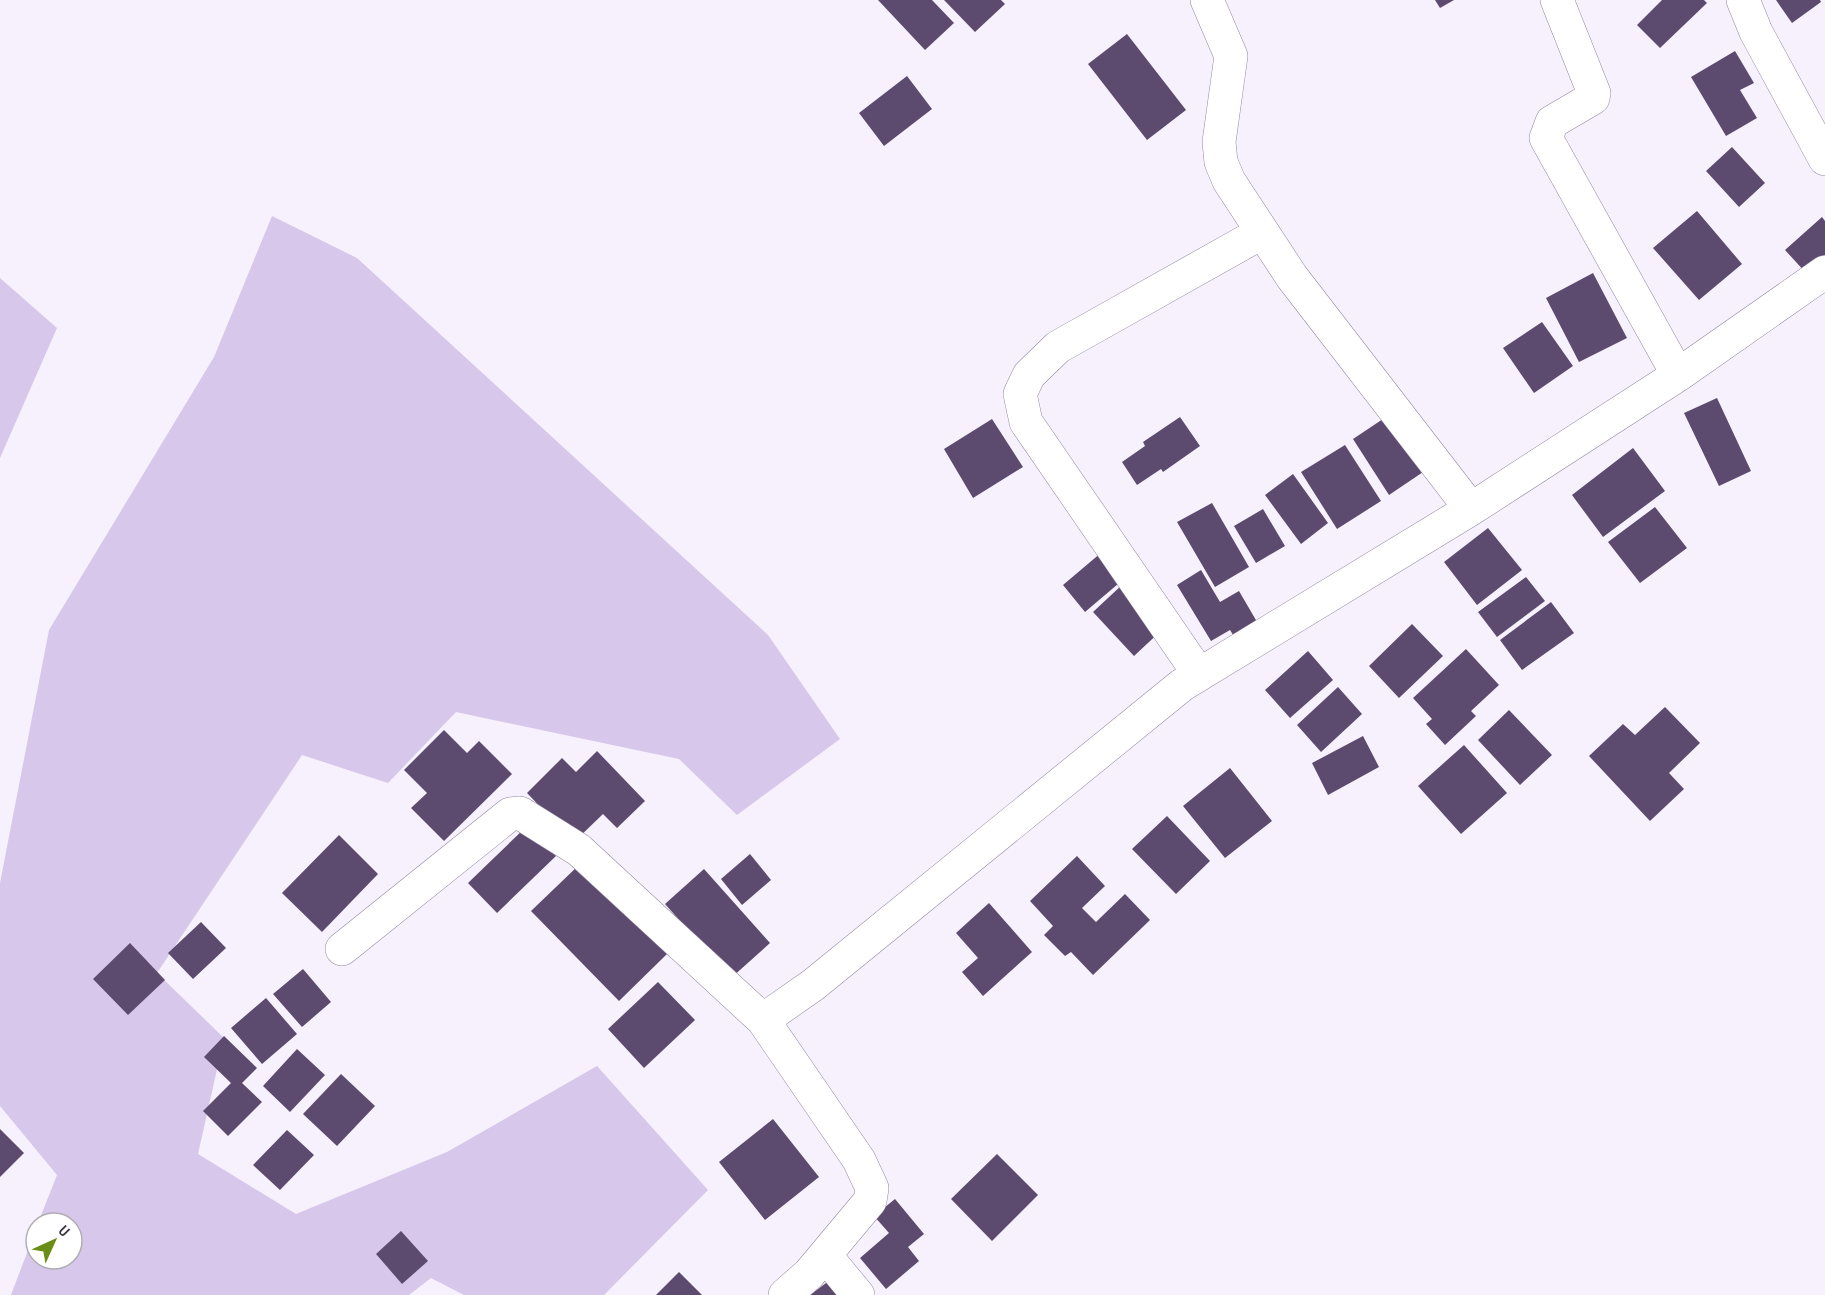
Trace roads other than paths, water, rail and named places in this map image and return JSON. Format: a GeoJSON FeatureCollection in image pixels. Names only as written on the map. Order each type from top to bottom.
{"type":"FeatureCollection","features":[{"type":"Feature","properties":{"kind":"street"},"geometry":{"type":"LineString","coordinates":[[1207,0],[1231,56],[1219,142],[1221,162],[1229,182],[1261,233],[1472,509]]}},
{"type":"Feature","properties":{"kind":"street"},"geometry":{"type":"LineString","coordinates":[[1557,0],[1594,93],[1593,98],[1552,122],[1546,138],[1678,375]]}},
{"type":"Feature","properties":{"kind":"street"},"geometry":{"type":"LineString","coordinates":[[1743,0],[1756,32],[1825,159]]}},
{"type":"Feature","properties":{"kind":"street"},"geometry":{"type":"LineString","coordinates":[[1199,674],[1026,423],[1020,394],[1029,375],[1058,346],[1261,233]]}},
{"type":"Feature","properties":{"kind":"street"},"geometry":{"type":"LineString","coordinates":[[762,1020],[813,984],[1182,685],[1472,509],[1678,375],[1825,272]]}},
{"type":"Feature","properties":{"kind":"street"},"geometry":{"type":"LineString","coordinates":[[342,949],[510,814],[520,813],[579,850],[762,1020],[859,1160],[872,1188],[870,1201],[809,1274],[784,1295]]}},
{"type":"Feature","properties":{"kind":"street"},"geometry":{"type":"LineString","coordinates":[[825,1255],[858,1295]]}}]}
